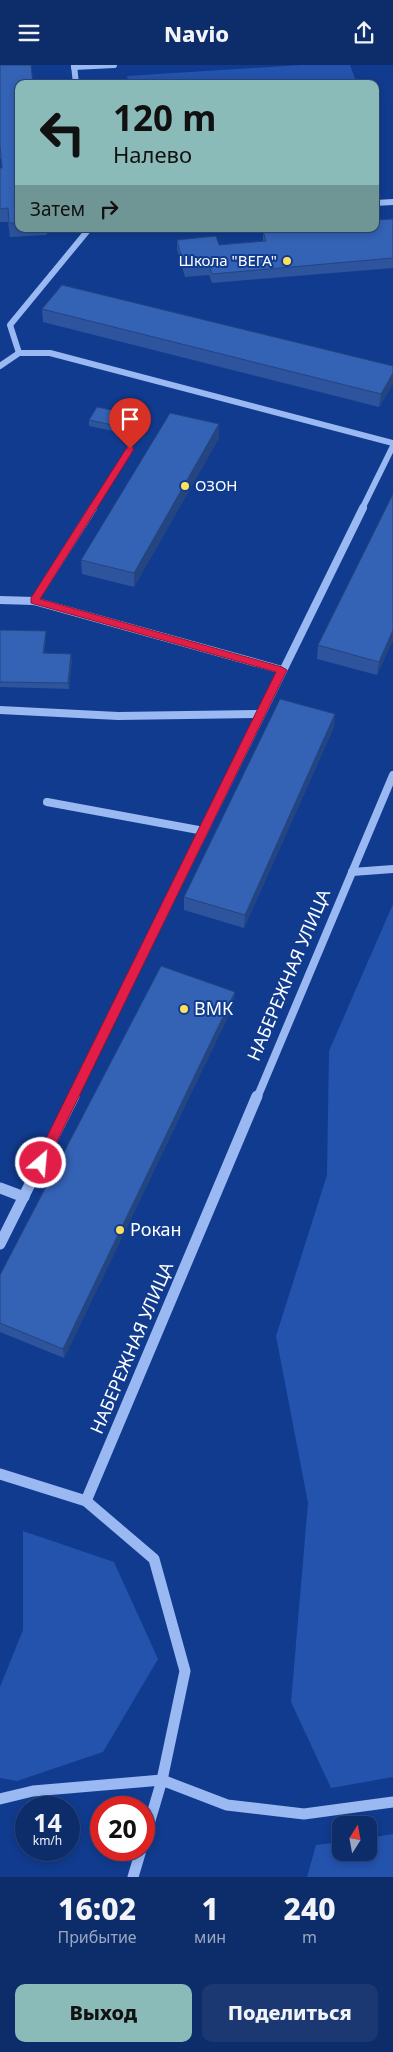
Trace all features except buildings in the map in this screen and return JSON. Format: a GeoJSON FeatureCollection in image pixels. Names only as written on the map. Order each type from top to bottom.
{"type":"FeatureCollection","features":[{"type":"Feature","properties":{"kind":"street"},"geometry":{"type":"LineString","coordinates":[[76,80],[74,66],[114,65]]}},
{"type":"Feature","properties":{"kind":"street"},"geometry":{"type":"LineString","coordinates":[[379,203],[393,202]]}},
{"type":"Feature","properties":{"kind":"street"},"geometry":{"type":"LineString","coordinates":[[18,353],[10,325],[88,232]]}},
{"type":"Feature","properties":{"kind":"street"},"geometry":{"type":"LineString","coordinates":[[0,367],[18,353],[50,353],[393,443]]}},
{"type":"Feature","properties":{"kind":"street"},"geometry":{"type":"LineString","coordinates":[[0,1244],[393,447]]}},
{"type":"Feature","properties":{"kind":"street"},"geometry":{"type":"LineString","coordinates":[[34,601],[130,449]]}},
{"type":"Feature","properties":{"kind":"street"},"geometry":{"type":"LineString","coordinates":[[0,600],[34,601],[282,670]]}},
{"type":"Feature","properties":{"kind":"street"},"geometry":{"type":"LineString","coordinates":[[0,710],[118,716],[261,714]]}},
{"type":"Feature","properties":{"kind":"street","name":"НАБЕРЕЖНАЯ УЛИЦА"},"geometry":{"type":"LineString","coordinates":[[86,1501],[393,775]]}},
{"type":"Feature","properties":{"kind":"street"},"geometry":{"type":"LineString","coordinates":[[46,802],[204,831]]}},
{"type":"Feature","properties":{"kind":"street"},"geometry":{"type":"LineString","coordinates":[[352,872],[393,869]]}},
{"type":"Feature","properties":{"kind":"street"},"geometry":{"type":"LineString","coordinates":[[0,1188],[24,1197]]}},
{"type":"Feature","properties":{"kind":"street"},"geometry":{"type":"LineString","coordinates":[[0,1474],[86,1501],[154,1559],[185,1671],[162,1780],[155,1804]]}},
{"type":"Feature","properties":{"kind":"street"},"geometry":{"type":"LineString","coordinates":[[0,1799],[33,1791],[162,1780],[227,1805],[304,1814],[393,1802]]}},
{"type":"Feature","properties":{"kind":"street"},"geometry":{"type":"LineString","coordinates":[[133,1877],[138,1861]]}},
{"type":"Feature","properties":{"kind":"shaded area"},"geometry":{"type":"Polygon","coordinates":[[[301,65],[350,65],[356,80],[128,80],[127,76],[301,65]]]}},
{"type":"Feature","properties":{"kind":"shaded area"},"geometry":{"type":"Polygon","coordinates":[[[393,904],[393,1777],[331,1788],[291,1702],[308,1503],[276,1336],[327,1175],[329,1051],[393,904]]]}},
{"type":"Feature","properties":{"kind":"shaded area"},"geometry":{"type":"Polygon","coordinates":[[[23,1531],[114,1562],[158,1659],[103,1752],[17,1781],[0,1778],[0,1687],[23,1630],[23,1531]]]}},
{"type":"Feature","properties":{"kind":"shaded area"},"geometry":{"type":"Polygon","coordinates":[[[393,1834],[393,1877],[307,1877],[316,1845],[332,1843],[332,1861],[378,1861],[378,1836],[393,1834]]]}},
{"type":"Feature","properties":{"kind":"place","name":"Школа \"ВЕГА\""},"geometry":{"type":"Point","coordinates":[287,261]}},
{"type":"Feature","properties":{"kind":"place","name":"ОЗОН"},"geometry":{"type":"Point","coordinates":[185,486]}},
{"type":"Feature","properties":{"kind":"place","name":"ВМК"},"geometry":{"type":"Point","coordinates":[184,1009]}},
{"type":"Feature","properties":{"kind":"place","name":"Рокан"},"geometry":{"type":"Point","coordinates":[120,1230]}},
{"type":"Feature","properties":{"kind":"route"},"geometry":{"type":"LineString","coordinates":[[41,1163],[282,670],[34,601],[130,449]]}}]}
